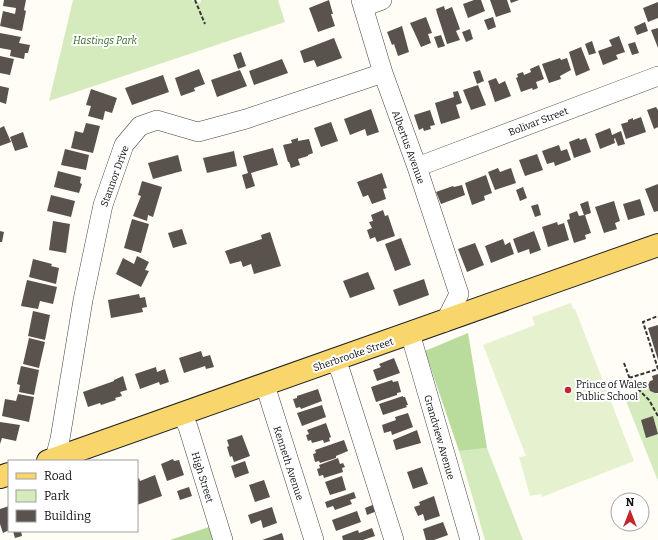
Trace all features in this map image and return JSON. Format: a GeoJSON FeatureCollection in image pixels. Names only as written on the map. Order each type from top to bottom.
{"type":"FeatureCollection","features":[{"type":"Feature","properties":{"kind":"main road","name":"Sherbrooke Street"},"geometry":{"type":"LineString","coordinates":[[52,460],[658,246]]}},
{"type":"Feature","properties":{"kind":"street"},"geometry":{"type":"LineString","coordinates":[[362,3],[382,0]]}},
{"type":"Feature","properties":{"kind":"street","name":"Albertus Avenue"},"geometry":{"type":"LineString","coordinates":[[362,3],[383,73],[417,167],[459,294]]}},
{"type":"Feature","properties":{"kind":"street","name":"Stannor Drive"},"geometry":{"type":"LineString","coordinates":[[52,460],[60,439],[83,300],[103,205],[124,145],[136,130],[140,126],[157,120],[198,132],[246,119],[383,73]]}},
{"type":"Feature","properties":{"kind":"street","name":"Bolivar Street"},"geometry":{"type":"LineString","coordinates":[[417,167],[658,76]]}},
{"type":"Feature","properties":{"kind":"street"},"geometry":{"type":"LineString","coordinates":[[445,322],[459,294],[481,301],[503,300]]}},
{"type":"Feature","properties":{"kind":"street","name":"Grandview Avenue"},"geometry":{"type":"LineString","coordinates":[[410,333],[470,540]]}},
{"type":"Feature","properties":{"kind":"street"},"geometry":{"type":"LineString","coordinates":[[335,360],[341,373],[394,540]]}},
{"type":"Feature","properties":{"kind":"street","name":"Kenneth Avenue"},"geometry":{"type":"LineString","coordinates":[[265,386],[314,540]]}},
{"type":"Feature","properties":{"kind":"street","name":"High Street"},"geometry":{"type":"LineString","coordinates":[[182,415],[188,427],[223,540]]}},
{"type":"Feature","properties":{"kind":"path"},"geometry":{"type":"LineString","coordinates":[[194,0],[204,24]]}},
{"type":"Feature","properties":{"kind":"path"},"geometry":{"type":"LineString","coordinates":[[629,378],[658,370],[643,322],[658,316]]}},
{"type":"Feature","properties":{"kind":"path"},"geometry":{"type":"LineString","coordinates":[[624,362],[631,382],[649,400],[658,416]]}},
{"type":"Feature","properties":{"kind":"green space","name":"Hastings Park"},"geometry":{"type":"Polygon","coordinates":[[[73,0],[191,0],[200,3],[201,0],[278,0],[285,22],[49,101],[73,0]]]}},
{"type":"Feature","properties":{"kind":"green space"},"geometry":{"type":"Polygon","coordinates":[[[571,303],[573,309],[575,309],[634,461],[542,497],[541,494],[530,496],[519,457],[526,456],[483,345],[535,325],[532,317],[571,303]]]}},
{"type":"Feature","properties":{"kind":"green space"},"geometry":{"type":"Polygon","coordinates":[[[468,333],[487,448],[459,451],[425,351],[468,333]]]}},
{"type":"Feature","properties":{"kind":"green space"},"geometry":{"type":"Polygon","coordinates":[[[648,385],[650,391],[657,393],[658,395],[658,481],[624,396],[648,385]]]}},
{"type":"Feature","properties":{"kind":"green space"},"geometry":{"type":"Polygon","coordinates":[[[487,448],[523,540],[485,540],[459,451],[487,448]]]}},
{"type":"Feature","properties":{"kind":"green space"},"geometry":{"type":"Polygon","coordinates":[[[209,527],[213,540],[170,540],[209,527]]]}},
{"type":"Feature","properties":{"kind":"building"},"geometry":{"type":"Polygon","coordinates":[[[4,0],[26,0],[24,10],[26,11],[22,31],[0,26],[3,11],[15,14],[16,8],[3,6],[4,0]]]}},
{"type":"Feature","properties":{"kind":"building"},"geometry":{"type":"Polygon","coordinates":[[[329,0],[335,26],[318,32],[309,8],[329,0]]]}},
{"type":"Feature","properties":{"kind":"building"},"geometry":{"type":"Polygon","coordinates":[[[474,0],[481,0],[485,11],[468,18],[463,4],[474,0]]]}},
{"type":"Feature","properties":{"kind":"building"},"geometry":{"type":"Polygon","coordinates":[[[490,0],[507,0],[511,12],[496,17],[490,0]]]}},
{"type":"Feature","properties":{"kind":"building"},"geometry":{"type":"Polygon","coordinates":[[[510,0],[519,0],[511,3],[510,0]]]}},
{"type":"Feature","properties":{"kind":"building"},"geometry":{"type":"Polygon","coordinates":[[[658,2],[658,18],[648,22],[643,8],[658,2]]]}},
{"type":"Feature","properties":{"kind":"building"},"geometry":{"type":"Polygon","coordinates":[[[444,6],[445,10],[452,7],[460,29],[456,31],[460,40],[447,44],[436,9],[444,6]]]}},
{"type":"Feature","properties":{"kind":"building"},"geometry":{"type":"Polygon","coordinates":[[[426,17],[432,33],[428,34],[431,43],[421,47],[410,23],[426,17]]]}},
{"type":"Feature","properties":{"kind":"building"},"geometry":{"type":"Polygon","coordinates":[[[493,17],[496,27],[488,30],[484,20],[493,17]]]}},
{"type":"Feature","properties":{"kind":"building"},"geometry":{"type":"Polygon","coordinates":[[[645,22],[648,31],[637,35],[634,27],[645,22]]]}},
{"type":"Feature","properties":{"kind":"building"},"geometry":{"type":"Polygon","coordinates":[[[402,26],[409,52],[398,56],[394,44],[392,45],[387,32],[402,26]]]}},
{"type":"Feature","properties":{"kind":"building"},"geometry":{"type":"Polygon","coordinates":[[[658,28],[658,48],[651,30],[658,28]]]}},
{"type":"Feature","properties":{"kind":"building"},"geometry":{"type":"Polygon","coordinates":[[[470,29],[473,39],[466,42],[462,32],[470,29]]]}},
{"type":"Feature","properties":{"kind":"building"},"geometry":{"type":"Polygon","coordinates":[[[0,33],[21,37],[19,43],[30,45],[28,53],[25,53],[24,59],[10,56],[11,50],[0,48],[0,33]]]}},
{"type":"Feature","properties":{"kind":"building"},"geometry":{"type":"Polygon","coordinates":[[[441,35],[445,46],[438,48],[434,37],[441,35]]]}},
{"type":"Feature","properties":{"kind":"building"},"geometry":{"type":"Polygon","coordinates":[[[619,36],[625,52],[616,55],[618,59],[603,65],[598,51],[612,46],[609,40],[619,36]]]}},
{"type":"Feature","properties":{"kind":"building"},"geometry":{"type":"Polygon","coordinates":[[[334,38],[342,58],[317,67],[314,60],[304,63],[300,51],[334,38]]]}},
{"type":"Feature","properties":{"kind":"building"},"geometry":{"type":"Polygon","coordinates":[[[592,41],[596,53],[589,55],[585,44],[592,41]]]}},
{"type":"Feature","properties":{"kind":"building"},"geometry":{"type":"Polygon","coordinates":[[[635,42],[639,53],[632,55],[628,44],[635,42]]]}},
{"type":"Feature","properties":{"kind":"building"},"geometry":{"type":"Polygon","coordinates":[[[581,47],[590,70],[576,76],[569,52],[581,47]]]}},
{"type":"Feature","properties":{"kind":"building"},"geometry":{"type":"Polygon","coordinates":[[[241,52],[246,66],[238,69],[233,55],[241,52]]]}},
{"type":"Feature","properties":{"kind":"building"},"geometry":{"type":"Polygon","coordinates":[[[0,56],[14,59],[10,75],[0,73],[0,56]]]}},
{"type":"Feature","properties":{"kind":"building"},"geometry":{"type":"Polygon","coordinates":[[[560,58],[561,60],[567,58],[571,70],[560,76],[561,79],[549,83],[542,64],[560,58]]]}},
{"type":"Feature","properties":{"kind":"building"},"geometry":{"type":"Polygon","coordinates":[[[282,59],[288,73],[254,85],[249,71],[282,59]]]}},
{"type":"Feature","properties":{"kind":"building"},"geometry":{"type":"Polygon","coordinates":[[[539,65],[544,79],[536,82],[538,88],[533,90],[532,88],[521,92],[516,78],[518,77],[517,74],[523,72],[524,75],[531,72],[530,69],[539,65]]]}},
{"type":"Feature","properties":{"kind":"building"},"geometry":{"type":"Polygon","coordinates":[[[199,69],[205,84],[194,88],[195,91],[181,96],[175,78],[199,69]]]}},
{"type":"Feature","properties":{"kind":"building"},"geometry":{"type":"Polygon","coordinates":[[[240,70],[247,86],[217,97],[211,80],[240,70]]]}},
{"type":"Feature","properties":{"kind":"building"},"geometry":{"type":"Polygon","coordinates":[[[480,70],[484,81],[477,84],[473,72],[480,70]]]}},
{"type":"Feature","properties":{"kind":"building"},"geometry":{"type":"Polygon","coordinates":[[[163,75],[169,92],[132,105],[125,88],[163,75]]]}},
{"type":"Feature","properties":{"kind":"building"},"geometry":{"type":"Polygon","coordinates":[[[496,78],[499,84],[505,81],[511,96],[495,102],[488,81],[496,78]]]}},
{"type":"Feature","properties":{"kind":"building"},"geometry":{"type":"Polygon","coordinates":[[[478,85],[486,105],[471,110],[463,90],[478,85]]]}},
{"type":"Feature","properties":{"kind":"building"},"geometry":{"type":"Polygon","coordinates":[[[0,86],[9,88],[6,104],[0,102],[0,86]]]}},
{"type":"Feature","properties":{"kind":"building"},"geometry":{"type":"Polygon","coordinates":[[[91,89],[117,98],[112,113],[105,111],[103,120],[88,116],[91,106],[86,105],[91,89]]]}},
{"type":"Feature","properties":{"kind":"building"},"geometry":{"type":"Polygon","coordinates":[[[458,91],[462,103],[456,105],[460,118],[441,124],[435,103],[454,97],[453,92],[458,91]]]}},
{"type":"Feature","properties":{"kind":"building"},"geometry":{"type":"Polygon","coordinates":[[[656,107],[658,110],[658,127],[654,129],[647,110],[656,107]]]}},
{"type":"Feature","properties":{"kind":"building"},"geometry":{"type":"Polygon","coordinates":[[[371,109],[379,132],[367,136],[365,129],[350,135],[344,119],[371,109]]]}},
{"type":"Feature","properties":{"kind":"building"},"geometry":{"type":"Polygon","coordinates":[[[430,110],[435,125],[430,126],[431,129],[424,131],[423,128],[419,130],[414,115],[430,110]]]}},
{"type":"Feature","properties":{"kind":"building"},"geometry":{"type":"Polygon","coordinates":[[[641,117],[646,132],[626,139],[621,124],[628,122],[628,120],[633,118],[633,120],[641,117]]]}},
{"type":"Feature","properties":{"kind":"building"},"geometry":{"type":"Polygon","coordinates":[[[331,122],[338,141],[321,147],[314,128],[331,122]]]}},
{"type":"Feature","properties":{"kind":"building"},"geometry":{"type":"Polygon","coordinates":[[[86,123],[100,126],[93,153],[71,148],[75,131],[83,133],[86,123]]]}},
{"type":"Feature","properties":{"kind":"building"},"geometry":{"type":"Polygon","coordinates":[[[4,126],[11,142],[0,146],[0,128],[4,126]]]}},
{"type":"Feature","properties":{"kind":"building"},"geometry":{"type":"Polygon","coordinates":[[[610,128],[612,135],[621,131],[625,144],[618,146],[615,138],[615,143],[600,149],[595,134],[610,128]]]}},
{"type":"Feature","properties":{"kind":"building"},"geometry":{"type":"Polygon","coordinates":[[[23,132],[28,147],[15,151],[10,137],[23,132]]]}},
{"type":"Feature","properties":{"kind":"building"},"geometry":{"type":"Polygon","coordinates":[[[298,138],[298,141],[309,139],[313,153],[298,159],[300,165],[291,168],[283,145],[292,143],[291,140],[298,138]]]}},
{"type":"Feature","properties":{"kind":"building"},"geometry":{"type":"Polygon","coordinates":[[[579,138],[580,140],[586,138],[591,152],[574,158],[569,142],[579,138]]]}},
{"type":"Feature","properties":{"kind":"building"},"geometry":{"type":"Polygon","coordinates":[[[559,145],[561,151],[567,149],[571,160],[555,166],[554,162],[547,164],[542,151],[559,145]]]}},
{"type":"Feature","properties":{"kind":"building"},"geometry":{"type":"Polygon","coordinates":[[[273,148],[278,165],[251,173],[255,186],[246,189],[242,175],[248,173],[243,156],[273,148]]]}},
{"type":"Feature","properties":{"kind":"building"},"geometry":{"type":"Polygon","coordinates":[[[65,149],[89,155],[86,170],[61,165],[65,149]]]}},
{"type":"Feature","properties":{"kind":"building"},"geometry":{"type":"Polygon","coordinates":[[[234,151],[237,166],[207,173],[203,158],[234,151]]]}},
{"type":"Feature","properties":{"kind":"building"},"geometry":{"type":"Polygon","coordinates":[[[537,154],[543,170],[525,176],[519,160],[537,154]]]}},
{"type":"Feature","properties":{"kind":"building"},"geometry":{"type":"Polygon","coordinates":[[[178,155],[182,171],[153,179],[148,163],[178,155]]]}},
{"type":"Feature","properties":{"kind":"building"},"geometry":{"type":"Polygon","coordinates":[[[498,168],[500,172],[511,168],[516,183],[495,190],[488,172],[498,168]]]}},
{"type":"Feature","properties":{"kind":"building"},"geometry":{"type":"Polygon","coordinates":[[[58,171],[81,177],[80,183],[82,184],[79,193],[54,187],[58,171]]]}},
{"type":"Feature","properties":{"kind":"building"},"geometry":{"type":"Polygon","coordinates":[[[382,173],[387,188],[383,189],[386,199],[372,204],[368,195],[363,197],[357,182],[382,173]]]}},
{"type":"Feature","properties":{"kind":"building"},"geometry":{"type":"Polygon","coordinates":[[[486,175],[492,193],[484,196],[485,200],[472,205],[465,183],[486,175]]]}},
{"type":"Feature","properties":{"kind":"building"},"geometry":{"type":"Polygon","coordinates":[[[142,181],[162,187],[153,217],[148,215],[147,221],[133,216],[141,196],[138,195],[142,181]]]}},
{"type":"Feature","properties":{"kind":"building"},"geometry":{"type":"Polygon","coordinates":[[[658,184],[658,211],[654,212],[645,189],[658,184]]]}},
{"type":"Feature","properties":{"kind":"building"},"geometry":{"type":"Polygon","coordinates":[[[462,185],[465,195],[441,204],[436,192],[453,186],[462,185]]]}},
{"type":"Feature","properties":{"kind":"building"},"geometry":{"type":"Polygon","coordinates":[[[523,187],[527,198],[520,201],[516,190],[523,187]]]}},
{"type":"Feature","properties":{"kind":"building"},"geometry":{"type":"Polygon","coordinates":[[[51,195],[75,201],[71,217],[47,211],[51,195]]]}},
{"type":"Feature","properties":{"kind":"building"},"geometry":{"type":"Polygon","coordinates":[[[640,199],[645,215],[628,220],[623,204],[640,199]]]}},
{"type":"Feature","properties":{"kind":"building"},"geometry":{"type":"Polygon","coordinates":[[[588,201],[591,213],[585,215],[591,233],[585,235],[586,239],[574,243],[567,220],[570,219],[569,214],[577,211],[579,216],[584,215],[580,204],[588,201]]]}},
{"type":"Feature","properties":{"kind":"building"},"geometry":{"type":"Polygon","coordinates":[[[614,201],[620,221],[615,223],[617,229],[604,233],[595,207],[614,201]]]}},
{"type":"Feature","properties":{"kind":"building"},"geometry":{"type":"Polygon","coordinates":[[[538,204],[541,215],[535,217],[531,206],[538,204]]]}},
{"type":"Feature","properties":{"kind":"building"},"geometry":{"type":"Polygon","coordinates":[[[383,210],[385,216],[388,215],[395,236],[377,242],[375,237],[370,239],[367,230],[372,228],[369,222],[373,221],[371,215],[383,210]]]}},
{"type":"Feature","properties":{"kind":"building"},"geometry":{"type":"Polygon","coordinates":[[[132,219],[149,224],[141,253],[124,248],[132,219]]]}},
{"type":"Feature","properties":{"kind":"building"},"geometry":{"type":"Polygon","coordinates":[[[53,221],[70,224],[66,253],[49,250],[53,221]]]}},
{"type":"Feature","properties":{"kind":"building"},"geometry":{"type":"Polygon","coordinates":[[[557,222],[558,225],[564,223],[569,240],[548,247],[542,227],[557,222]]]}},
{"type":"Feature","properties":{"kind":"building"},"geometry":{"type":"Polygon","coordinates":[[[182,229],[187,244],[173,248],[168,233],[182,229]]]}},
{"type":"Feature","properties":{"kind":"building"},"geometry":{"type":"Polygon","coordinates":[[[0,231],[4,232],[2,242],[0,242],[0,231]]]}},
{"type":"Feature","properties":{"kind":"building"},"geometry":{"type":"Polygon","coordinates":[[[534,231],[541,250],[530,254],[529,249],[518,253],[513,239],[534,231]]]}},
{"type":"Feature","properties":{"kind":"building"},"geometry":{"type":"Polygon","coordinates":[[[270,232],[281,266],[254,274],[251,264],[243,267],[241,261],[230,264],[225,251],[262,239],[261,235],[270,232]]]}},
{"type":"Feature","properties":{"kind":"building"},"geometry":{"type":"Polygon","coordinates":[[[401,238],[411,265],[395,271],[385,244],[401,238]]]}},
{"type":"Feature","properties":{"kind":"building"},"geometry":{"type":"Polygon","coordinates":[[[503,239],[505,245],[510,242],[514,254],[491,263],[485,246],[503,239]]]}},
{"type":"Feature","properties":{"kind":"building"},"geometry":{"type":"Polygon","coordinates":[[[475,243],[484,265],[467,272],[458,249],[475,243]]]}},
{"type":"Feature","properties":{"kind":"building"},"geometry":{"type":"Polygon","coordinates":[[[137,256],[149,262],[145,270],[149,271],[141,287],[116,274],[123,258],[134,264],[137,256]]]}},
{"type":"Feature","properties":{"kind":"building"},"geometry":{"type":"Polygon","coordinates":[[[33,259],[52,264],[51,266],[59,268],[56,284],[29,277],[33,259]]]}},
{"type":"Feature","properties":{"kind":"building"},"geometry":{"type":"Polygon","coordinates":[[[368,272],[375,289],[350,298],[343,281],[368,272]]]}},
{"type":"Feature","properties":{"kind":"building"},"geometry":{"type":"Polygon","coordinates":[[[424,279],[429,295],[399,306],[393,290],[424,279]]]}},
{"type":"Feature","properties":{"kind":"building"},"geometry":{"type":"Polygon","coordinates":[[[27,280],[57,287],[53,304],[40,301],[38,309],[21,306],[27,280]]]}},
{"type":"Feature","properties":{"kind":"building"},"geometry":{"type":"Polygon","coordinates":[[[139,294],[140,298],[145,297],[147,307],[142,308],[143,312],[111,318],[108,300],[139,294]]]}},
{"type":"Feature","properties":{"kind":"building"},"geometry":{"type":"Polygon","coordinates":[[[33,311],[50,315],[45,340],[28,336],[33,311]]]}},
{"type":"Feature","properties":{"kind":"building"},"geometry":{"type":"Polygon","coordinates":[[[658,325],[658,360],[648,328],[658,325]]]}},
{"type":"Feature","properties":{"kind":"building"},"geometry":{"type":"Polygon","coordinates":[[[29,338],[45,342],[39,368],[23,364],[29,338]]]}},
{"type":"Feature","properties":{"kind":"building"},"geometry":{"type":"Polygon","coordinates":[[[201,351],[203,357],[210,355],[214,367],[206,369],[205,366],[184,373],[179,358],[201,351]]]}},
{"type":"Feature","properties":{"kind":"building"},"geometry":{"type":"Polygon","coordinates":[[[394,358],[400,373],[377,381],[373,370],[381,367],[379,364],[394,358]]]}},
{"type":"Feature","properties":{"kind":"building"},"geometry":{"type":"Polygon","coordinates":[[[21,366],[39,370],[34,395],[19,392],[20,385],[17,384],[21,366]]]}},
{"type":"Feature","properties":{"kind":"building"},"geometry":{"type":"Polygon","coordinates":[[[156,367],[157,372],[165,369],[169,382],[160,385],[159,382],[140,389],[135,374],[156,367]]]}},
{"type":"Feature","properties":{"kind":"building"},"geometry":{"type":"Polygon","coordinates":[[[658,374],[658,393],[655,393],[650,391],[648,385],[650,381],[653,380],[652,376],[658,374]]]}},
{"type":"Feature","properties":{"kind":"building"},"geometry":{"type":"Polygon","coordinates":[[[123,376],[127,390],[120,392],[122,396],[115,398],[116,400],[101,405],[100,403],[88,407],[83,392],[114,381],[123,376]]]}},
{"type":"Feature","properties":{"kind":"building"},"geometry":{"type":"Polygon","coordinates":[[[392,380],[393,382],[398,381],[401,392],[397,393],[397,395],[376,402],[371,387],[392,380]]]}},
{"type":"Feature","properties":{"kind":"building"},"geometry":{"type":"Polygon","coordinates":[[[318,389],[322,401],[301,409],[300,407],[296,408],[293,399],[297,398],[297,396],[318,389]]]}},
{"type":"Feature","properties":{"kind":"building"},"geometry":{"type":"Polygon","coordinates":[[[18,394],[34,397],[29,422],[2,416],[5,399],[16,401],[18,394]]]}},
{"type":"Feature","properties":{"kind":"building"},"geometry":{"type":"Polygon","coordinates":[[[403,396],[405,397],[408,405],[406,405],[407,407],[383,415],[379,404],[403,396]]]}},
{"type":"Feature","properties":{"kind":"building"},"geometry":{"type":"Polygon","coordinates":[[[322,405],[326,417],[302,426],[297,413],[322,405]]]}},
{"type":"Feature","properties":{"kind":"building"},"geometry":{"type":"Polygon","coordinates":[[[408,413],[413,427],[392,435],[391,431],[384,433],[382,425],[396,420],[395,417],[408,413]]]}},
{"type":"Feature","properties":{"kind":"building"},"geometry":{"type":"Polygon","coordinates":[[[653,416],[658,434],[646,438],[641,420],[653,416]]]}},
{"type":"Feature","properties":{"kind":"building"},"geometry":{"type":"Polygon","coordinates":[[[0,422],[20,425],[16,441],[2,438],[0,444],[0,422]]]}},
{"type":"Feature","properties":{"kind":"building"},"geometry":{"type":"Polygon","coordinates":[[[326,423],[331,437],[329,438],[330,441],[324,443],[323,440],[312,443],[311,440],[308,441],[306,435],[309,434],[307,430],[326,423]]]}},
{"type":"Feature","properties":{"kind":"building"},"geometry":{"type":"Polygon","coordinates":[[[417,430],[421,443],[396,450],[393,440],[417,430]]]}},
{"type":"Feature","properties":{"kind":"building"},"geometry":{"type":"Polygon","coordinates":[[[242,435],[250,456],[234,462],[232,456],[230,457],[227,447],[229,446],[227,440],[242,435]]]}},
{"type":"Feature","properties":{"kind":"building"},"geometry":{"type":"Polygon","coordinates":[[[344,440],[348,451],[336,456],[336,458],[320,463],[319,461],[315,462],[313,454],[316,453],[315,450],[344,440]]]}},
{"type":"Feature","properties":{"kind":"building"},"geometry":{"type":"Polygon","coordinates":[[[338,458],[340,464],[343,463],[345,467],[342,468],[343,472],[324,478],[323,475],[319,476],[317,469],[320,468],[319,465],[338,458]]]}},
{"type":"Feature","properties":{"kind":"building"},"geometry":{"type":"Polygon","coordinates":[[[173,459],[174,461],[179,460],[184,475],[167,481],[161,464],[173,459]]]}},
{"type":"Feature","properties":{"kind":"building"},"geometry":{"type":"Polygon","coordinates":[[[245,461],[249,473],[235,478],[231,466],[245,461]]]}},
{"type":"Feature","properties":{"kind":"building"},"geometry":{"type":"Polygon","coordinates":[[[422,467],[428,484],[413,489],[407,472],[422,467]]]}},
{"type":"Feature","properties":{"kind":"building"},"geometry":{"type":"Polygon","coordinates":[[[155,475],[162,496],[138,505],[138,478],[140,481],[155,475]]]}},
{"type":"Feature","properties":{"kind":"building"},"geometry":{"type":"Polygon","coordinates":[[[342,476],[346,490],[330,495],[325,482],[342,476]]]}},
{"type":"Feature","properties":{"kind":"building"},"geometry":{"type":"Polygon","coordinates":[[[264,480],[270,497],[255,502],[249,485],[264,480]]]}},
{"type":"Feature","properties":{"kind":"building"},"geometry":{"type":"Polygon","coordinates":[[[189,487],[192,496],[180,500],[177,491],[189,487]]]}},
{"type":"Feature","properties":{"kind":"building"},"geometry":{"type":"Polygon","coordinates":[[[354,492],[356,498],[350,500],[352,504],[335,510],[333,506],[327,508],[325,502],[354,492]]]}},
{"type":"Feature","properties":{"kind":"building"},"geometry":{"type":"Polygon","coordinates":[[[434,496],[440,516],[425,521],[423,514],[418,516],[414,507],[420,505],[419,502],[434,496]]]}},
{"type":"Feature","properties":{"kind":"building"},"geometry":{"type":"Polygon","coordinates":[[[375,504],[377,511],[367,515],[365,508],[375,504]]]}},
{"type":"Feature","properties":{"kind":"building"},"geometry":{"type":"Polygon","coordinates":[[[8,506],[8,530],[3,533],[0,524],[0,509],[8,506]]]}},
{"type":"Feature","properties":{"kind":"building"},"geometry":{"type":"Polygon","coordinates":[[[272,507],[277,523],[263,528],[261,520],[251,524],[248,515],[272,507]]]}},
{"type":"Feature","properties":{"kind":"building"},"geometry":{"type":"Polygon","coordinates":[[[357,511],[361,522],[336,531],[332,520],[357,511]]]}},
{"type":"Feature","properties":{"kind":"building"},"geometry":{"type":"Polygon","coordinates":[[[443,522],[448,535],[434,540],[426,540],[423,529],[443,522]]]}},
{"type":"Feature","properties":{"kind":"building"},"geometry":{"type":"Polygon","coordinates":[[[372,528],[375,536],[363,540],[343,540],[342,536],[358,530],[359,533],[372,528]]]}},
{"type":"Feature","properties":{"kind":"building"},"geometry":{"type":"Polygon","coordinates":[[[13,532],[21,532],[22,536],[15,538],[13,532]]]}},
{"type":"Feature","properties":{"kind":"building"},"geometry":{"type":"Polygon","coordinates":[[[282,533],[284,540],[262,540],[282,533]]]}},
{"type":"Feature","properties":{"kind":"place","name":"Prince of Wales Public School"},"geometry":{"type":"Point","coordinates":[568,390]}}]}
